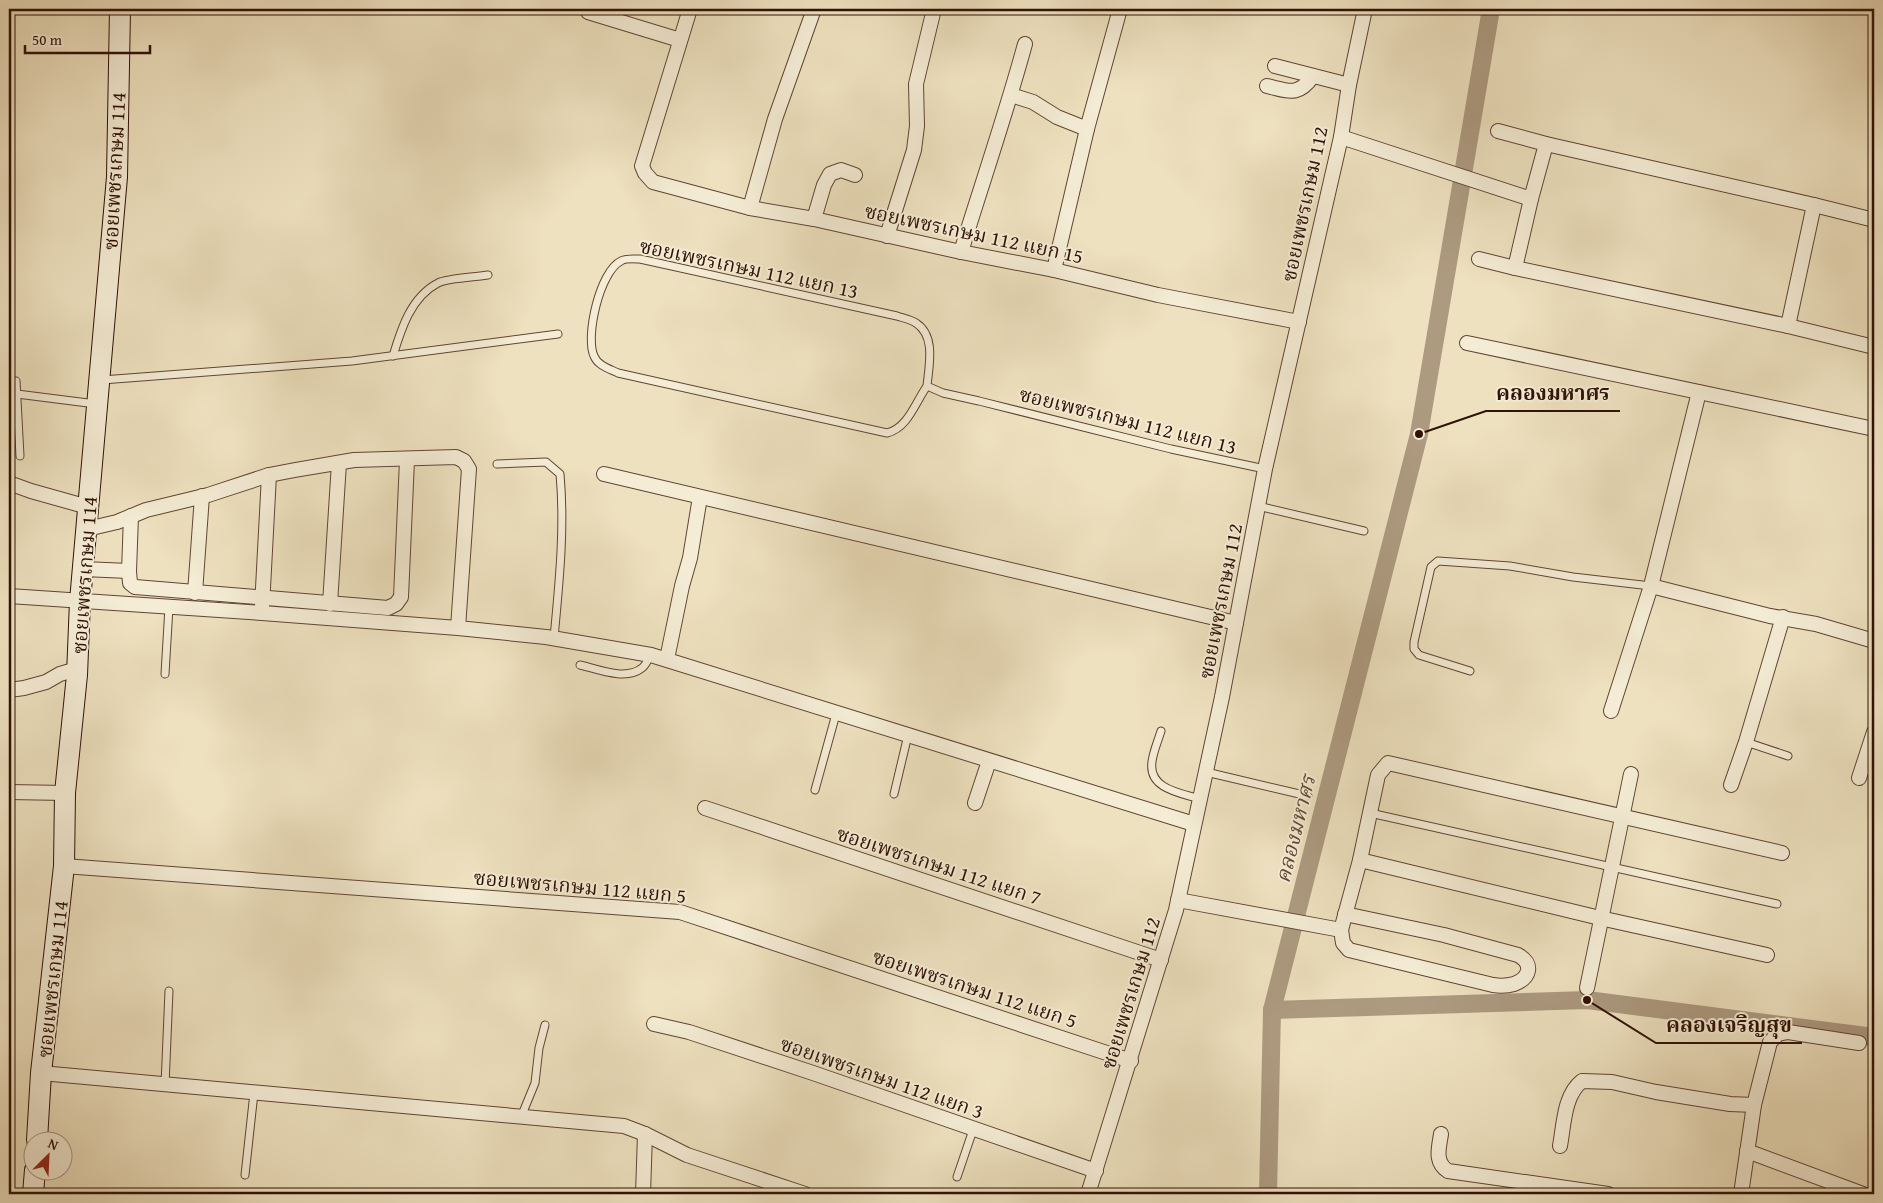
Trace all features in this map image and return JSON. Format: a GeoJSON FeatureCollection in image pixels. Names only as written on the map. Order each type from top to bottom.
{"type":"FeatureCollection","features":[{"type":"Feature","properties":{"kind":"street","name":"ซอยเพชรเกษม 114"},"geometry":{"type":"LineString","coordinates":[[38,1130],[64,866],[66,793],[77,669],[80,601],[117,177],[120,9]]}},
{"type":"Feature","properties":{"kind":"street"},"geometry":{"type":"LineString","coordinates":[[588,12],[680,40],[690,9]]}},
{"type":"Feature","properties":{"kind":"street"},"geometry":{"type":"LineString","coordinates":[[750,208],[775,119],[814,9]]}},
{"type":"Feature","properties":{"kind":"street"},"geometry":{"type":"LineString","coordinates":[[887,236],[914,150],[918,126],[916,84],[934,9]]}},
{"type":"Feature","properties":{"kind":"street"},"geometry":{"type":"LineString","coordinates":[[1054,270],[1087,129],[1120,9]]}},
{"type":"Feature","properties":{"kind":"street","name":"ซอยเพชรเกษม 112"},"geometry":{"type":"LineString","coordinates":[[1088,1194],[1131,1061],[1178,900],[1236,623],[1264,469],[1341,137],[1349,86],[1366,9]]}},
{"type":"Feature","properties":{"kind":"street","name":"ซอยเพชรเกษม 112 แยก 15"},"geometry":{"type":"LineString","coordinates":[[680,40],[642,166],[644,174],[653,182],[750,208],[814,219],[961,252],[1054,270],[1158,295],[1299,322]]}},
{"type":"Feature","properties":{"kind":"street"},"geometry":{"type":"LineString","coordinates":[[961,252],[992,149],[1011,95],[1025,44]]}},
{"type":"Feature","properties":{"kind":"street"},"geometry":{"type":"LineString","coordinates":[[1275,66],[1349,86]]}},
{"type":"Feature","properties":{"kind":"street"},"geometry":{"type":"LineString","coordinates":[[1267,86],[1290,91],[1298,90],[1305,87],[1312,76]]}},
{"type":"Feature","properties":{"kind":"street"},"geometry":{"type":"LineString","coordinates":[[1011,95],[1033,102],[1057,117],[1087,129]]}},
{"type":"Feature","properties":{"kind":"street"},"geometry":{"type":"LineString","coordinates":[[1498,131],[1546,144],[1874,220]]}},
{"type":"Feature","properties":{"kind":"street"},"geometry":{"type":"LineString","coordinates":[[1341,137],[1531,199]]}},
{"type":"Feature","properties":{"kind":"street"},"geometry":{"type":"LineString","coordinates":[[1515,268],[1546,144]]}},
{"type":"Feature","properties":{"kind":"street"},"geometry":{"type":"LineString","coordinates":[[814,219],[824,185],[830,174],[841,170],[855,175]]}},
{"type":"Feature","properties":{"kind":"street"},"geometry":{"type":"LineString","coordinates":[[1788,326],[1814,205]]}},
{"type":"Feature","properties":{"kind":"street"},"geometry":{"type":"LineString","coordinates":[[1479,259],[1788,326],[1874,347]]}},
{"type":"Feature","properties":{"kind":"street"},"geometry":{"type":"LineString","coordinates":[[1467,343],[1874,429]]}},
{"type":"Feature","properties":{"kind":"street"},"geometry":{"type":"LineString","coordinates":[[1611,711],[1651,586],[1700,392]]}},
{"type":"Feature","properties":{"kind":"street"},"geometry":{"type":"LineString","coordinates":[[87,529],[118,522],[146,510],[202,496],[269,475],[354,460],[407,460],[456,457],[464,461],[469,469],[458,628]]}},
{"type":"Feature","properties":{"kind":"street"},"geometry":{"type":"LineString","coordinates":[[131,516],[129,570],[130,583],[135,587],[388,608],[396,604],[401,596],[407,460]]}},
{"type":"Feature","properties":{"kind":"street"},"geometry":{"type":"LineString","coordinates":[[330,604],[339,463]]}},
{"type":"Feature","properties":{"kind":"street"},"geometry":{"type":"LineString","coordinates":[[604,474],[1236,623]]}},
{"type":"Feature","properties":{"kind":"street"},"geometry":{"type":"LineString","coordinates":[[262,613],[269,475]]}},
{"type":"Feature","properties":{"kind":"street"},"geometry":{"type":"LineString","coordinates":[[9,483],[88,507]]}},
{"type":"Feature","properties":{"kind":"street"},"geometry":{"type":"LineString","coordinates":[[195,593],[202,496]]}},
{"type":"Feature","properties":{"kind":"street"},"geometry":{"type":"LineString","coordinates":[[667,659],[682,586],[690,558],[700,496]]}},
{"type":"Feature","properties":{"kind":"street"},"geometry":{"type":"LineString","coordinates":[[83,569],[129,570]]}},
{"type":"Feature","properties":{"kind":"street"},"geometry":{"type":"LineString","coordinates":[[1651,586],[1770,616],[1784,617],[1874,641]]}},
{"type":"Feature","properties":{"kind":"street"},"geometry":{"type":"LineString","coordinates":[[9,596],[458,628],[554,638],[651,655],[1194,824]]}},
{"type":"Feature","properties":{"kind":"street"},"geometry":{"type":"LineString","coordinates":[[1731,785],[1784,617]]}},
{"type":"Feature","properties":{"kind":"street"},"geometry":{"type":"LineString","coordinates":[[9,690],[46,682],[60,674],[77,669]]}},
{"type":"Feature","properties":{"kind":"street"},"geometry":{"type":"LineString","coordinates":[[1859,778],[1874,732]]}},
{"type":"Feature","properties":{"kind":"street"},"geometry":{"type":"LineString","coordinates":[[975,803],[989,760]]}},
{"type":"Feature","properties":{"kind":"street"},"geometry":{"type":"LineString","coordinates":[[1335,929],[1345,914],[1360,860],[1378,775],[1388,763],[1782,853]]}},
{"type":"Feature","properties":{"kind":"street"},"geometry":{"type":"LineString","coordinates":[[1587,988],[1631,774]]}},
{"type":"Feature","properties":{"kind":"street"},"geometry":{"type":"LineString","coordinates":[[9,792],[66,793]]}},
{"type":"Feature","properties":{"kind":"street","name":"ซอยเพชรเกษม 112 แยก 7"},"geometry":{"type":"LineString","coordinates":[[705,808],[1161,960]]}},
{"type":"Feature","properties":{"kind":"street"},"geometry":{"type":"LineString","coordinates":[[1360,860],[1600,918],[1767,955]]}},
{"type":"Feature","properties":{"kind":"street","name":"ซอยเพชรเกษม 112 แยก 5"},"geometry":{"type":"LineString","coordinates":[[64,866],[680,912],[1131,1061]]}},
{"type":"Feature","properties":{"kind":"street"},"geometry":{"type":"LineString","coordinates":[[1178,900],[1255,916],[1335,929]]}},
{"type":"Feature","properties":{"kind":"street"},"geometry":{"type":"LineString","coordinates":[[1335,929],[1349,950],[1493,985],[1504,986],[1515,983],[1528,972],[1529,966],[1525,959],[1518,955],[1444,935],[1345,914]]}},
{"type":"Feature","properties":{"kind":"street","name":"ซอยเพชรเกษม 112 แยก 3"},"geometry":{"type":"LineString","coordinates":[[654,1024],[698,1035],[1096,1171]]}},
{"type":"Feature","properties":{"kind":"street"},"geometry":{"type":"LineString","coordinates":[[1741,1194],[1754,1105],[1770,1042],[1778,1034],[1788,1032],[1859,1042]]}},
{"type":"Feature","properties":{"kind":"street"},"geometry":{"type":"LineString","coordinates":[[42,1073],[624,1126],[645,1134],[687,1155],[805,1194]]}},
{"type":"Feature","properties":{"kind":"street"},"geometry":{"type":"LineString","coordinates":[[1560,1146],[1569,1098],[1574,1087],[1582,1081],[1612,1082],[1656,1092],[1730,1104],[1754,1105]]}},
{"type":"Feature","properties":{"kind":"street"},"geometry":{"type":"LineString","coordinates":[[642,1194],[645,1134]]}},
{"type":"Feature","properties":{"kind":"street"},"geometry":{"type":"LineString","coordinates":[[1441,1134],[1438,1159],[1442,1167],[1448,1171],[1608,1194]]}},
{"type":"Feature","properties":{"kind":"street"},"geometry":{"type":"LineString","coordinates":[[1747,1151],[1863,1194]]}},
{"type":"Feature","properties":{"kind":"street"},"geometry":{"type":"LineString","coordinates":[[33,1194],[34,1180]]}},
{"type":"Feature","properties":{"kind":"lane","name":"ซอยเพชรเกษม 112 แยก 13"},"geometry":{"type":"LineString","coordinates":[[640,259],[673,266],[897,316],[915,322],[926,332],[929,344],[930,364],[927,386],[903,425],[896,431],[887,433],[618,373],[602,366],[594,357],[591,344],[594,314],[603,281],[613,267],[621,260],[640,259]]}},
{"type":"Feature","properties":{"kind":"lane"},"geometry":{"type":"LineString","coordinates":[[393,356],[407,316],[423,295],[439,282],[488,275]]}},
{"type":"Feature","properties":{"kind":"lane"},"geometry":{"type":"LineString","coordinates":[[99,380],[393,356],[558,334]]}},
{"type":"Feature","properties":{"kind":"lane"},"geometry":{"type":"LineString","coordinates":[[16,382],[20,456]]}},
{"type":"Feature","properties":{"kind":"lane","name":"ซอยเพชรเกษม 112 แยก 13"},"geometry":{"type":"LineString","coordinates":[[927,386],[943,393],[1171,449],[1264,469]]}},
{"type":"Feature","properties":{"kind":"lane"},"geometry":{"type":"LineString","coordinates":[[17,394],[97,404]]}},
{"type":"Feature","properties":{"kind":"lane"},"geometry":{"type":"LineString","coordinates":[[497,464],[546,462],[560,474],[562,496],[561,564],[554,638]]}},
{"type":"Feature","properties":{"kind":"lane"},"geometry":{"type":"LineString","coordinates":[[1258,506],[1364,531]]}},
{"type":"Feature","properties":{"kind":"lane"},"geometry":{"type":"LineString","coordinates":[[1470,671],[1419,655],[1414,649],[1431,567],[1438,561],[1510,566],[1573,577],[1651,586]]}},
{"type":"Feature","properties":{"kind":"lane"},"geometry":{"type":"LineString","coordinates":[[165,674],[169,607]]}},
{"type":"Feature","properties":{"kind":"lane"},"geometry":{"type":"LineString","coordinates":[[580,666],[621,674],[633,674],[643,668],[651,655]]}},
{"type":"Feature","properties":{"kind":"lane"},"geometry":{"type":"LineString","coordinates":[[815,790],[836,714]]}},
{"type":"Feature","properties":{"kind":"lane"},"geometry":{"type":"LineString","coordinates":[[1161,731],[1152,762],[1154,778],[1160,784],[1172,790],[1200,799]]}},
{"type":"Feature","properties":{"kind":"lane"},"geometry":{"type":"LineString","coordinates":[[894,794],[908,735]]}},
{"type":"Feature","properties":{"kind":"lane"},"geometry":{"type":"LineString","coordinates":[[1746,742],[1788,756]]}},
{"type":"Feature","properties":{"kind":"lane"},"geometry":{"type":"LineString","coordinates":[[1206,772],[1308,796]]}},
{"type":"Feature","properties":{"kind":"lane"},"geometry":{"type":"LineString","coordinates":[[1370,813],[1777,904]]}},
{"type":"Feature","properties":{"kind":"lane"},"geometry":{"type":"LineString","coordinates":[[165,1085],[169,991]]}},
{"type":"Feature","properties":{"kind":"lane"},"geometry":{"type":"LineString","coordinates":[[521,1117],[535,1083],[538,1048],[545,1025]]}},
{"type":"Feature","properties":{"kind":"lane"},"geometry":{"type":"LineString","coordinates":[[245,1175],[254,1093]]}},
{"type":"Feature","properties":{"kind":"lane"},"geometry":{"type":"LineString","coordinates":[[957,1177],[973,1130]]}},
{"type":"Feature","properties":{"kind":"waterway","name":"คลองมหาศร"},"geometry":{"type":"LineString","coordinates":[[1268,1194],[1272,1010],[1419,434],[1491,9]]}},
{"type":"Feature","properties":{"kind":"waterway"},"geometry":{"type":"LineString","coordinates":[[1272,1010],[1587,1000],[1874,1037]]}},
{"type":"Feature","properties":{"kind":"place","name":"คลองมหาศร"},"geometry":{"type":"Point","coordinates":[1419,434]}},
{"type":"Feature","properties":{"kind":"place","name":"คลองเจริญสุข"},"geometry":{"type":"Point","coordinates":[1587,1000]}}]}
